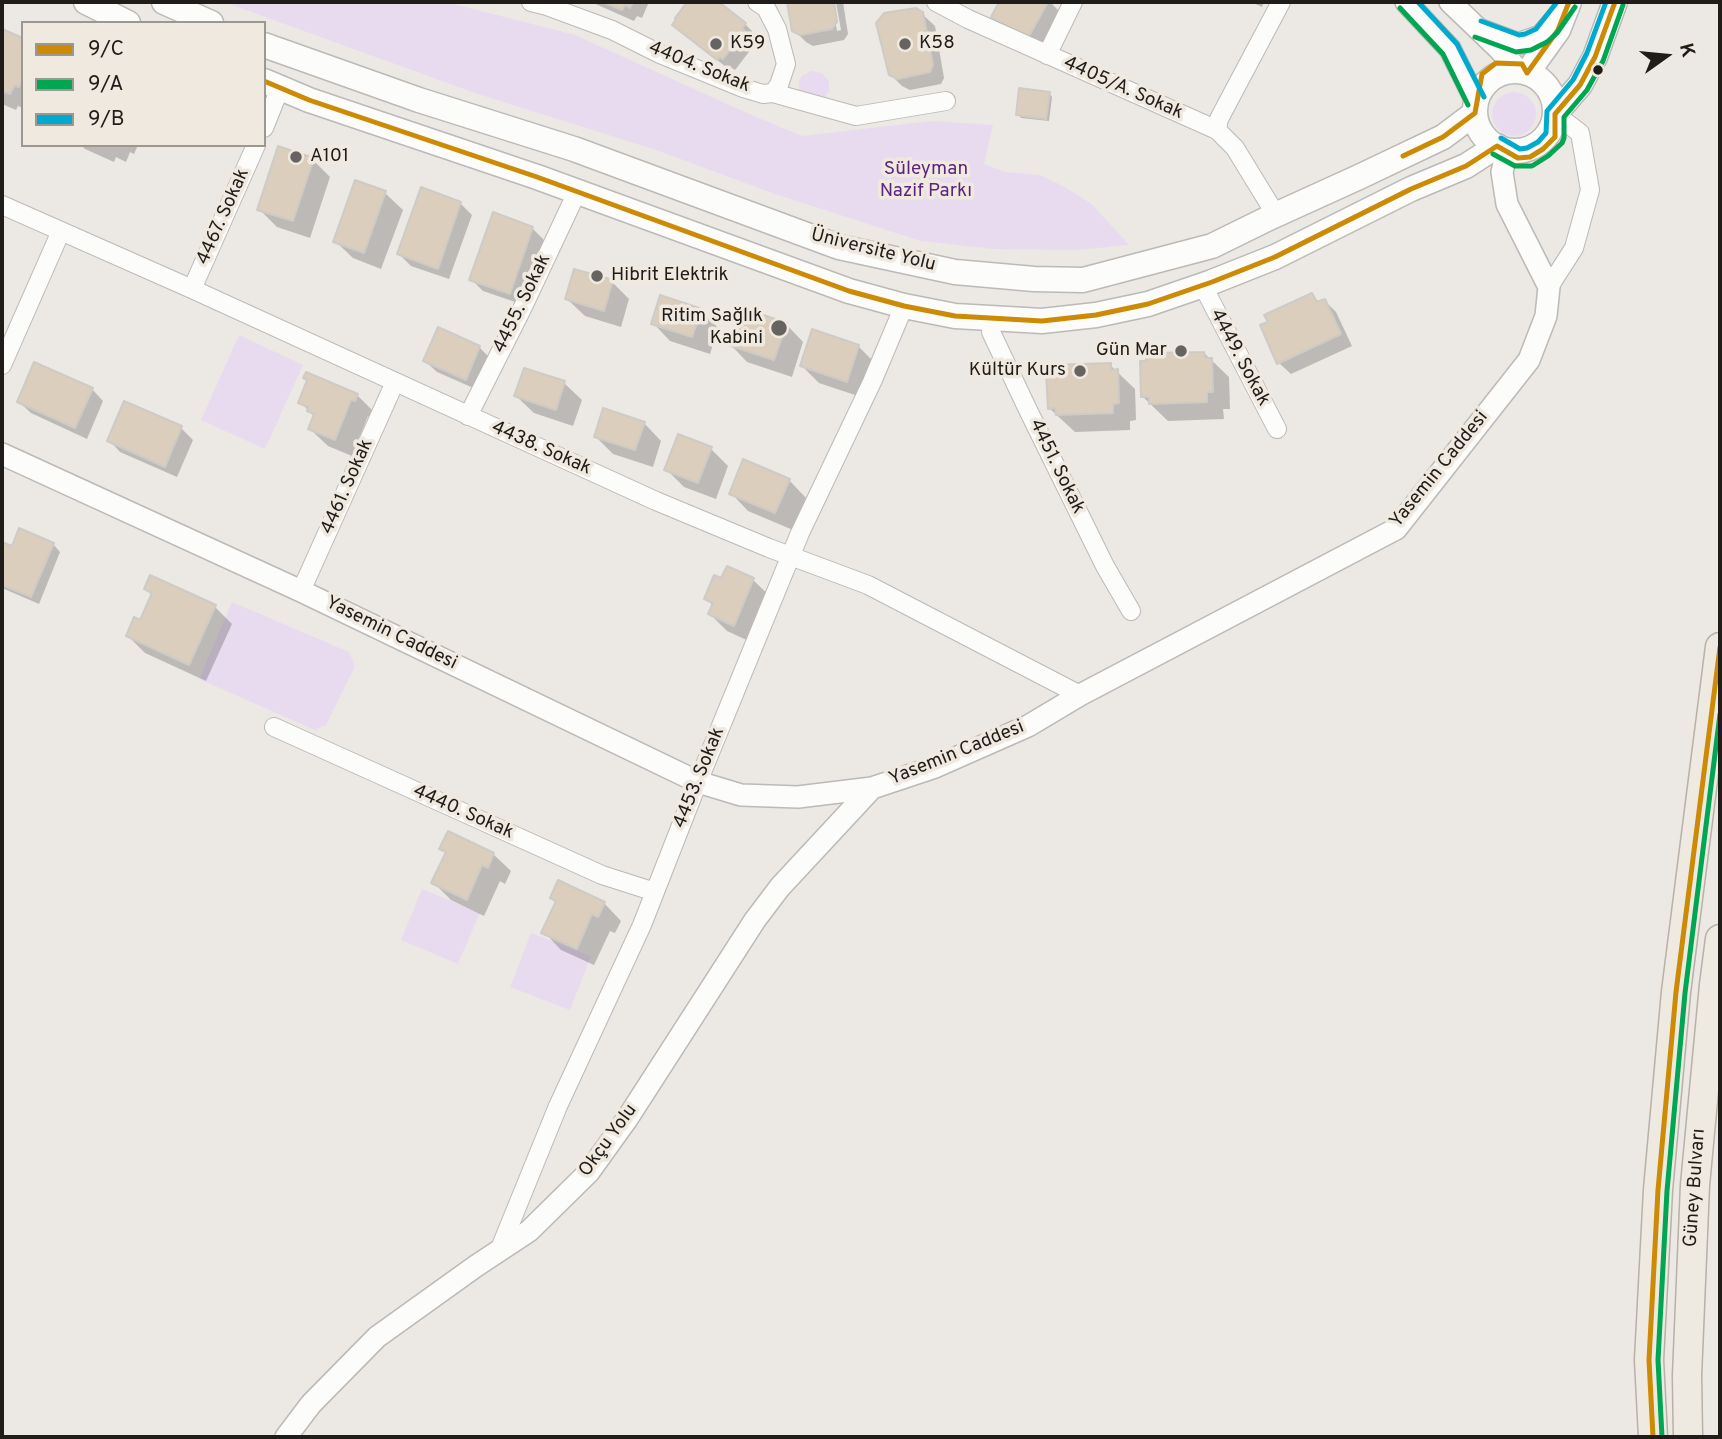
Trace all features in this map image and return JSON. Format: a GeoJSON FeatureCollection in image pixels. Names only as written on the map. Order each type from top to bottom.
{"type":"FeatureCollection","features":[{"type":"Feature","properties":{"kind":"highway","name":"Güney Bulvarı"},"geometry":{"type":"LineString","coordinates":[[1653,1437],[1650,1360],[1658,1190],[1676,992],[1720,647]]}},
{"type":"Feature","properties":{"kind":"highway","name":"Güney Bulvarı"},"geometry":{"type":"LineString","coordinates":[[1688,1437],[1695,1185],[1720,939]]}},
{"type":"Feature","properties":{"kind":"main road"},"geometry":{"type":"LineString","coordinates":[[86,2],[124,21]]}},
{"type":"Feature","properties":{"kind":"main road"},"geometry":{"type":"LineString","coordinates":[[164,2],[207,21]]}},
{"type":"Feature","properties":{"kind":"main road"},"geometry":{"type":"LineString","coordinates":[[1523,72],[1558,30],[1569,2]]}},
{"type":"Feature","properties":{"kind":"main road"},"geometry":{"type":"LineString","coordinates":[[1555,114],[1580,85],[1595,57],[1615,2]]}},
{"type":"Feature","properties":{"kind":"main road","name":"Üniversite Yolu"},"geometry":{"type":"LineString","coordinates":[[266,46],[419,100],[574,149],[839,247],[955,272],[1034,279],[1083,280],[1212,246],[1443,137],[1476,107]]}},
{"type":"Feature","properties":{"kind":"main road"},"geometry":{"type":"LineString","coordinates":[[1523,72],[1539,79],[1548,88],[1554,100],[1555,114],[1554,124],[1542,142],[1522,151],[1491,143],[1478,124],[1476,107],[1482,89],[1490,80],[1502,73],[1523,72]]}},
{"type":"Feature","properties":{"kind":"main road"},"geometry":{"type":"LineString","coordinates":[[272,85],[537,177],[849,291],[955,317],[1042,321],[1096,316],[1148,304],[1203,286],[1275,257],[1502,148]]}},
{"type":"Feature","properties":{"kind":"street","name":"4404. Sokak"},"geometry":{"type":"LineString","coordinates":[[531,2],[612,30],[660,54],[743,88],[764,94],[773,93],[779,85],[786,64],[777,29],[766,8],[757,2]]}},
{"type":"Feature","properties":{"kind":"street","name":"4405/A. Sokak"},"geometry":{"type":"LineString","coordinates":[[936,2],[1047,55],[1217,130],[1235,148],[1276,215]]}},
{"type":"Feature","properties":{"kind":"street"},"geometry":{"type":"LineString","coordinates":[[1047,55],[1073,2]]}},
{"type":"Feature","properties":{"kind":"street"},"geometry":{"type":"LineString","coordinates":[[1217,130],[1219,119],[1281,2]]}},
{"type":"Feature","properties":{"kind":"street"},"geometry":{"type":"LineString","coordinates":[[1406,2],[1450,49],[1476,107]]}},
{"type":"Feature","properties":{"kind":"street"},"geometry":{"type":"LineString","coordinates":[[1450,2],[1523,72]]}},
{"type":"Feature","properties":{"kind":"street"},"geometry":{"type":"LineString","coordinates":[[1478,29],[1518,44],[1528,42],[1541,36],[1569,2]]}},
{"type":"Feature","properties":{"kind":"street"},"geometry":{"type":"LineString","coordinates":[[266,117],[272,85]]}},
{"type":"Feature","properties":{"kind":"street"},"geometry":{"type":"LineString","coordinates":[[773,93],[856,116],[946,101]]}},
{"type":"Feature","properties":{"kind":"street"},"geometry":{"type":"LineString","coordinates":[[1549,287],[1574,248],[1590,190],[1580,133],[1555,114]]}},
{"type":"Feature","properties":{"kind":"street","name":"4467. Sokak"},"geometry":{"type":"LineString","coordinates":[[192,289],[255,147]]}},
{"type":"Feature","properties":{"kind":"street"},"geometry":{"type":"LineString","coordinates":[[1502,148],[1502,172],[1507,204],[1549,287]]}},
{"type":"Feature","properties":{"kind":"street","name":"4455. Sokak"},"geometry":{"type":"LineString","coordinates":[[468,416],[577,192]]}},
{"type":"Feature","properties":{"kind":"street","name":"4438. Sokak"},"geometry":{"type":"LineString","coordinates":[[2,205],[656,501],[868,585],[1080,695]]}},
{"type":"Feature","properties":{"kind":"street"},"geometry":{"type":"LineString","coordinates":[[2,365],[61,231]]}},
{"type":"Feature","properties":{"kind":"street","name":"4449. Sokak"},"geometry":{"type":"LineString","coordinates":[[1203,286],[1277,429]]}},
{"type":"Feature","properties":{"kind":"street","name":"Yasemin Caddesi"},"geometry":{"type":"LineString","coordinates":[[2,454],[301,591],[698,782],[741,795],[798,797],[872,788],[935,767],[1028,726],[1080,695],[1396,529],[1529,360],[1546,316],[1549,287]]}},
{"type":"Feature","properties":{"kind":"street","name":"4453. Sokak"},"geometry":{"type":"LineString","coordinates":[[499,1251],[558,1106],[642,925],[790,556],[872,382],[904,306]]}},
{"type":"Feature","properties":{"kind":"street","name":"4451. Sokak"},"geometry":{"type":"LineString","coordinates":[[993,318],[991,332],[1105,566],[1131,611]]}},
{"type":"Feature","properties":{"kind":"street","name":"4461. Sokak"},"geometry":{"type":"LineString","coordinates":[[301,591],[395,382]]}},
{"type":"Feature","properties":{"kind":"street","name":"4440. Sokak"},"geometry":{"type":"LineString","coordinates":[[274,727],[602,875],[655,892]]}},
{"type":"Feature","properties":{"kind":"street","name":"Okçu Yolu"},"geometry":{"type":"LineString","coordinates":[[286,1437],[311,1404],[377,1337],[529,1231],[589,1172],[627,1119],[755,920],[780,887],[872,788]]}},
{"type":"Feature","properties":{"kind":"green space","name":"Süleyman Nazif Parkı"},"geometry":{"type":"Polygon","coordinates":[[[224,2],[446,2],[575,35],[802,136],[931,121],[993,125],[984,164],[1005,172],[1040,175],[1065,187],[1093,205],[1129,245],[1077,250],[993,249],[921,241],[775,194],[656,150],[475,93],[224,2]]]}},
{"type":"Feature","properties":{"kind":"green space"},"geometry":{"type":"Polygon","coordinates":[[[811,71],[822,73],[829,81],[829,91],[823,99],[799,91],[802,76],[811,71]]]}},
{"type":"Feature","properties":{"kind":"green space"},"geometry":{"type":"Polygon","coordinates":[[[1514,92],[1523,93],[1530,98],[1535,105],[1535,123],[1530,130],[1523,135],[1514,136],[1505,135],[1498,130],[1493,123],[1492,114],[1493,105],[1498,98],[1505,93],[1514,92]]]}},
{"type":"Feature","properties":{"kind":"green space"},"geometry":{"type":"Polygon","coordinates":[[[239,335],[303,365],[265,449],[201,420],[239,335]]]}},
{"type":"Feature","properties":{"kind":"green space"},"geometry":{"type":"Polygon","coordinates":[[[232,602],[349,652],[355,666],[326,725],[315,730],[199,679],[232,602]]]}},
{"type":"Feature","properties":{"kind":"green space"},"geometry":{"type":"Polygon","coordinates":[[[422,889],[480,913],[458,964],[401,940],[422,889]]]}},
{"type":"Feature","properties":{"kind":"green space"},"geometry":{"type":"Polygon","coordinates":[[[531,933],[591,956],[570,1010],[510,987],[531,933]]]}},
{"type":"Feature","properties":{"kind":"building"},"geometry":{"type":"Polygon","coordinates":[[[603,2],[633,2],[630,8],[625,5],[622,10],[603,2]]]}},
{"type":"Feature","properties":{"kind":"building","name":"K59"},"geometry":{"type":"Polygon","coordinates":[[[687,2],[719,2],[746,23],[742,29],[745,31],[723,59],[720,57],[717,60],[672,25],[687,2]]]}},
{"type":"Feature","properties":{"kind":"building"},"geometry":{"type":"Polygon","coordinates":[[[787,2],[834,2],[837,22],[832,29],[800,35],[792,31],[787,2]]]}},
{"type":"Feature","properties":{"kind":"building"},"geometry":{"type":"Polygon","coordinates":[[[999,2],[1048,2],[1028,38],[991,17],[999,2]]]}},
{"type":"Feature","properties":{"kind":"building","name":"K58"},"geometry":{"type":"Polygon","coordinates":[[[916,8],[923,12],[933,65],[930,72],[898,79],[889,75],[876,23],[884,13],[916,8]]]}},
{"type":"Feature","properties":{"kind":"building"},"geometry":{"type":"Polygon","coordinates":[[[2,29],[21,37],[21,82],[19,87],[15,85],[10,94],[2,91],[2,29]]]}},
{"type":"Feature","properties":{"kind":"building"},"geometry":{"type":"Polygon","coordinates":[[[1019,88],[1050,92],[1046,119],[1016,115],[1019,88]]]}},
{"type":"Feature","properties":{"kind":"building"},"geometry":{"type":"Polygon","coordinates":[[[278,146],[314,158],[293,221],[257,210],[278,146]]]}},
{"type":"Feature","properties":{"kind":"building"},"geometry":{"type":"Polygon","coordinates":[[[355,180],[386,191],[364,253],[333,242],[355,180]]]}},
{"type":"Feature","properties":{"kind":"building"},"geometry":{"type":"Polygon","coordinates":[[[421,187],[461,202],[438,269],[397,254],[421,187]]]}},
{"type":"Feature","properties":{"kind":"building"},"geometry":{"type":"Polygon","coordinates":[[[493,212],[533,227],[510,294],[469,280],[493,212]]]}},
{"type":"Feature","properties":{"kind":"building"},"geometry":{"type":"Polygon","coordinates":[[[574,269],[613,280],[604,311],[565,299],[574,269]]]}},
{"type":"Feature","properties":{"kind":"building"},"geometry":{"type":"Polygon","coordinates":[[[1312,293],[1317,302],[1325,299],[1341,334],[1277,364],[1260,325],[1268,322],[1264,315],[1312,293]]]}},
{"type":"Feature","properties":{"kind":"building"},"geometry":{"type":"Polygon","coordinates":[[[660,295],[702,309],[692,337],[651,324],[660,295]]]}},
{"type":"Feature","properties":{"kind":"building"},"geometry":{"type":"Polygon","coordinates":[[[740,307],[787,323],[774,360],[728,345],[740,307]]]}},
{"type":"Feature","properties":{"kind":"building"},"geometry":{"type":"Polygon","coordinates":[[[438,327],[480,346],[466,380],[423,361],[438,327]]]}},
{"type":"Feature","properties":{"kind":"building"},"geometry":{"type":"Polygon","coordinates":[[[812,329],[859,345],[847,382],[800,366],[812,329]]]}},
{"type":"Feature","properties":{"kind":"building"},"geometry":{"type":"Polygon","coordinates":[[[1204,352],[1205,358],[1212,358],[1213,392],[1207,392],[1207,402],[1149,404],[1149,397],[1141,397],[1140,361],[1146,361],[1146,353],[1204,352]]]}},
{"type":"Feature","properties":{"kind":"building"},"geometry":{"type":"Polygon","coordinates":[[[34,362],[93,388],[75,428],[17,402],[34,362]]]}},
{"type":"Feature","properties":{"kind":"building"},"geometry":{"type":"Polygon","coordinates":[[[1111,363],[1111,370],[1118,369],[1119,403],[1113,404],[1113,413],[1056,415],[1055,408],[1048,409],[1046,372],[1052,372],[1052,365],[1111,363]]]}},
{"type":"Feature","properties":{"kind":"building"},"geometry":{"type":"Polygon","coordinates":[[[524,368],[565,381],[556,410],[514,396],[524,368]]]}},
{"type":"Feature","properties":{"kind":"building"},"geometry":{"type":"Polygon","coordinates":[[[306,372],[358,394],[355,401],[351,400],[335,440],[308,429],[314,414],[307,411],[308,407],[298,403],[307,380],[303,378],[306,372]]]}},
{"type":"Feature","properties":{"kind":"building"},"geometry":{"type":"Polygon","coordinates":[[[124,401],[182,426],[165,467],[107,441],[124,401]]]}},
{"type":"Feature","properties":{"kind":"building"},"geometry":{"type":"Polygon","coordinates":[[[603,408],[645,422],[635,450],[594,437],[603,408]]]}},
{"type":"Feature","properties":{"kind":"building"},"geometry":{"type":"Polygon","coordinates":[[[678,434],[712,447],[698,483],[664,470],[678,434]]]}},
{"type":"Feature","properties":{"kind":"building"},"geometry":{"type":"Polygon","coordinates":[[[743,459],[790,479],[775,513],[729,494],[743,459]]]}},
{"type":"Feature","properties":{"kind":"building"},"geometry":{"type":"Polygon","coordinates":[[[19,528],[54,543],[31,597],[2,585],[2,542],[12,546],[19,528]]]}},
{"type":"Feature","properties":{"kind":"building"},"geometry":{"type":"Polygon","coordinates":[[[727,566],[754,578],[734,626],[708,614],[713,603],[704,599],[714,575],[721,578],[727,566]]]}},
{"type":"Feature","properties":{"kind":"building"},"geometry":{"type":"Polygon","coordinates":[[[150,575],[216,605],[189,665],[126,636],[134,617],[140,620],[152,593],[144,589],[150,575]]]}},
{"type":"Feature","properties":{"kind":"building"},"geometry":{"type":"Polygon","coordinates":[[[448,831],[494,853],[488,868],[482,865],[467,900],[431,883],[446,852],[439,849],[448,831]]]}},
{"type":"Feature","properties":{"kind":"building"},"geometry":{"type":"Polygon","coordinates":[[[558,880],[605,902],[598,917],[592,914],[577,949],[541,933],[556,901],[550,898],[558,880]]]}},
{"type":"Feature","properties":{"kind":"transit line","name":"9/B"},"geometry":{"type":"LineString","coordinates":[[1418,2],[1457,44],[1484,97]]}},
{"type":"Feature","properties":{"kind":"transit line","name":"9/B"},"geometry":{"type":"LineString","coordinates":[[1481,21],[1519,35],[1525,34],[1536,29],[1557,2]]}},
{"type":"Feature","properties":{"kind":"transit line","name":"9/C"},"geometry":{"type":"LineString","coordinates":[[1403,156],[1443,137],[1475,113],[1482,74],[1496,63],[1522,64],[1527,73],[1558,30],[1569,2]]}},
{"type":"Feature","properties":{"kind":"transit line","name":"9/B"},"geometry":{"type":"LineString","coordinates":[[1501,138],[1520,149],[1538,142],[1546,133],[1547,111],[1573,80],[1587,53],[1606,2]]}},
{"type":"Feature","properties":{"kind":"transit line","name":"9/C"},"geometry":{"type":"LineString","coordinates":[[266,82],[309,100],[537,177],[849,291],[955,316],[1042,321],[1096,315],[1148,304],[1212,282],[1275,257],[1411,189],[1466,166],[1497,146],[1518,158],[1530,157],[1555,137],[1555,114],[1580,85],[1595,57],[1615,2]]}},
{"type":"Feature","properties":{"kind":"transit line","name":"9/A"},"geometry":{"type":"LineString","coordinates":[[1493,154],[1515,166],[1532,166],[1562,143],[1564,117],[1587,90],[1603,61],[1623,5]]}},
{"type":"Feature","properties":{"kind":"transit line","name":"9/A"},"geometry":{"type":"LineString","coordinates":[[1475,37],[1516,52],[1531,50],[1557,33],[1575,7]]}},
{"type":"Feature","properties":{"kind":"transit line","name":"9/A"},"geometry":{"type":"LineString","coordinates":[[1400,8],[1443,54],[1468,105]]}},
{"type":"Feature","properties":{"kind":"transit line","name":"9/C"},"geometry":{"type":"LineString","coordinates":[[1653,1437],[1649,1360],[1658,1190],[1676,992],[1720,647]]}},
{"type":"Feature","properties":{"kind":"transit line","name":"9/A"},"geometry":{"type":"LineString","coordinates":[[1662,1437],[1658,1360],[1667,1191],[1685,993],[1720,714]]}},
{"type":"Feature","properties":{"kind":"place","name":"K59"},"geometry":{"type":"Point","coordinates":[716,44]}},
{"type":"Feature","properties":{"kind":"place","name":"K58"},"geometry":{"type":"Point","coordinates":[905,44]}},
{"type":"Feature","properties":{"kind":"place","name":"A101"},"geometry":{"type":"Point","coordinates":[296,157]}},
{"type":"Feature","properties":{"kind":"place","name":"Hibrit Elektrik"},"geometry":{"type":"Point","coordinates":[597,276]}},
{"type":"Feature","properties":{"kind":"place","name":"Ritim Sağlık Kabini"},"geometry":{"type":"Point","coordinates":[779,328]}},
{"type":"Feature","properties":{"kind":"place","name":"Gün Mar"},"geometry":{"type":"Point","coordinates":[1181,351]}},
{"type":"Feature","properties":{"kind":"place","name":"Kültür Kurs"},"geometry":{"type":"Point","coordinates":[1080,371]}}]}
